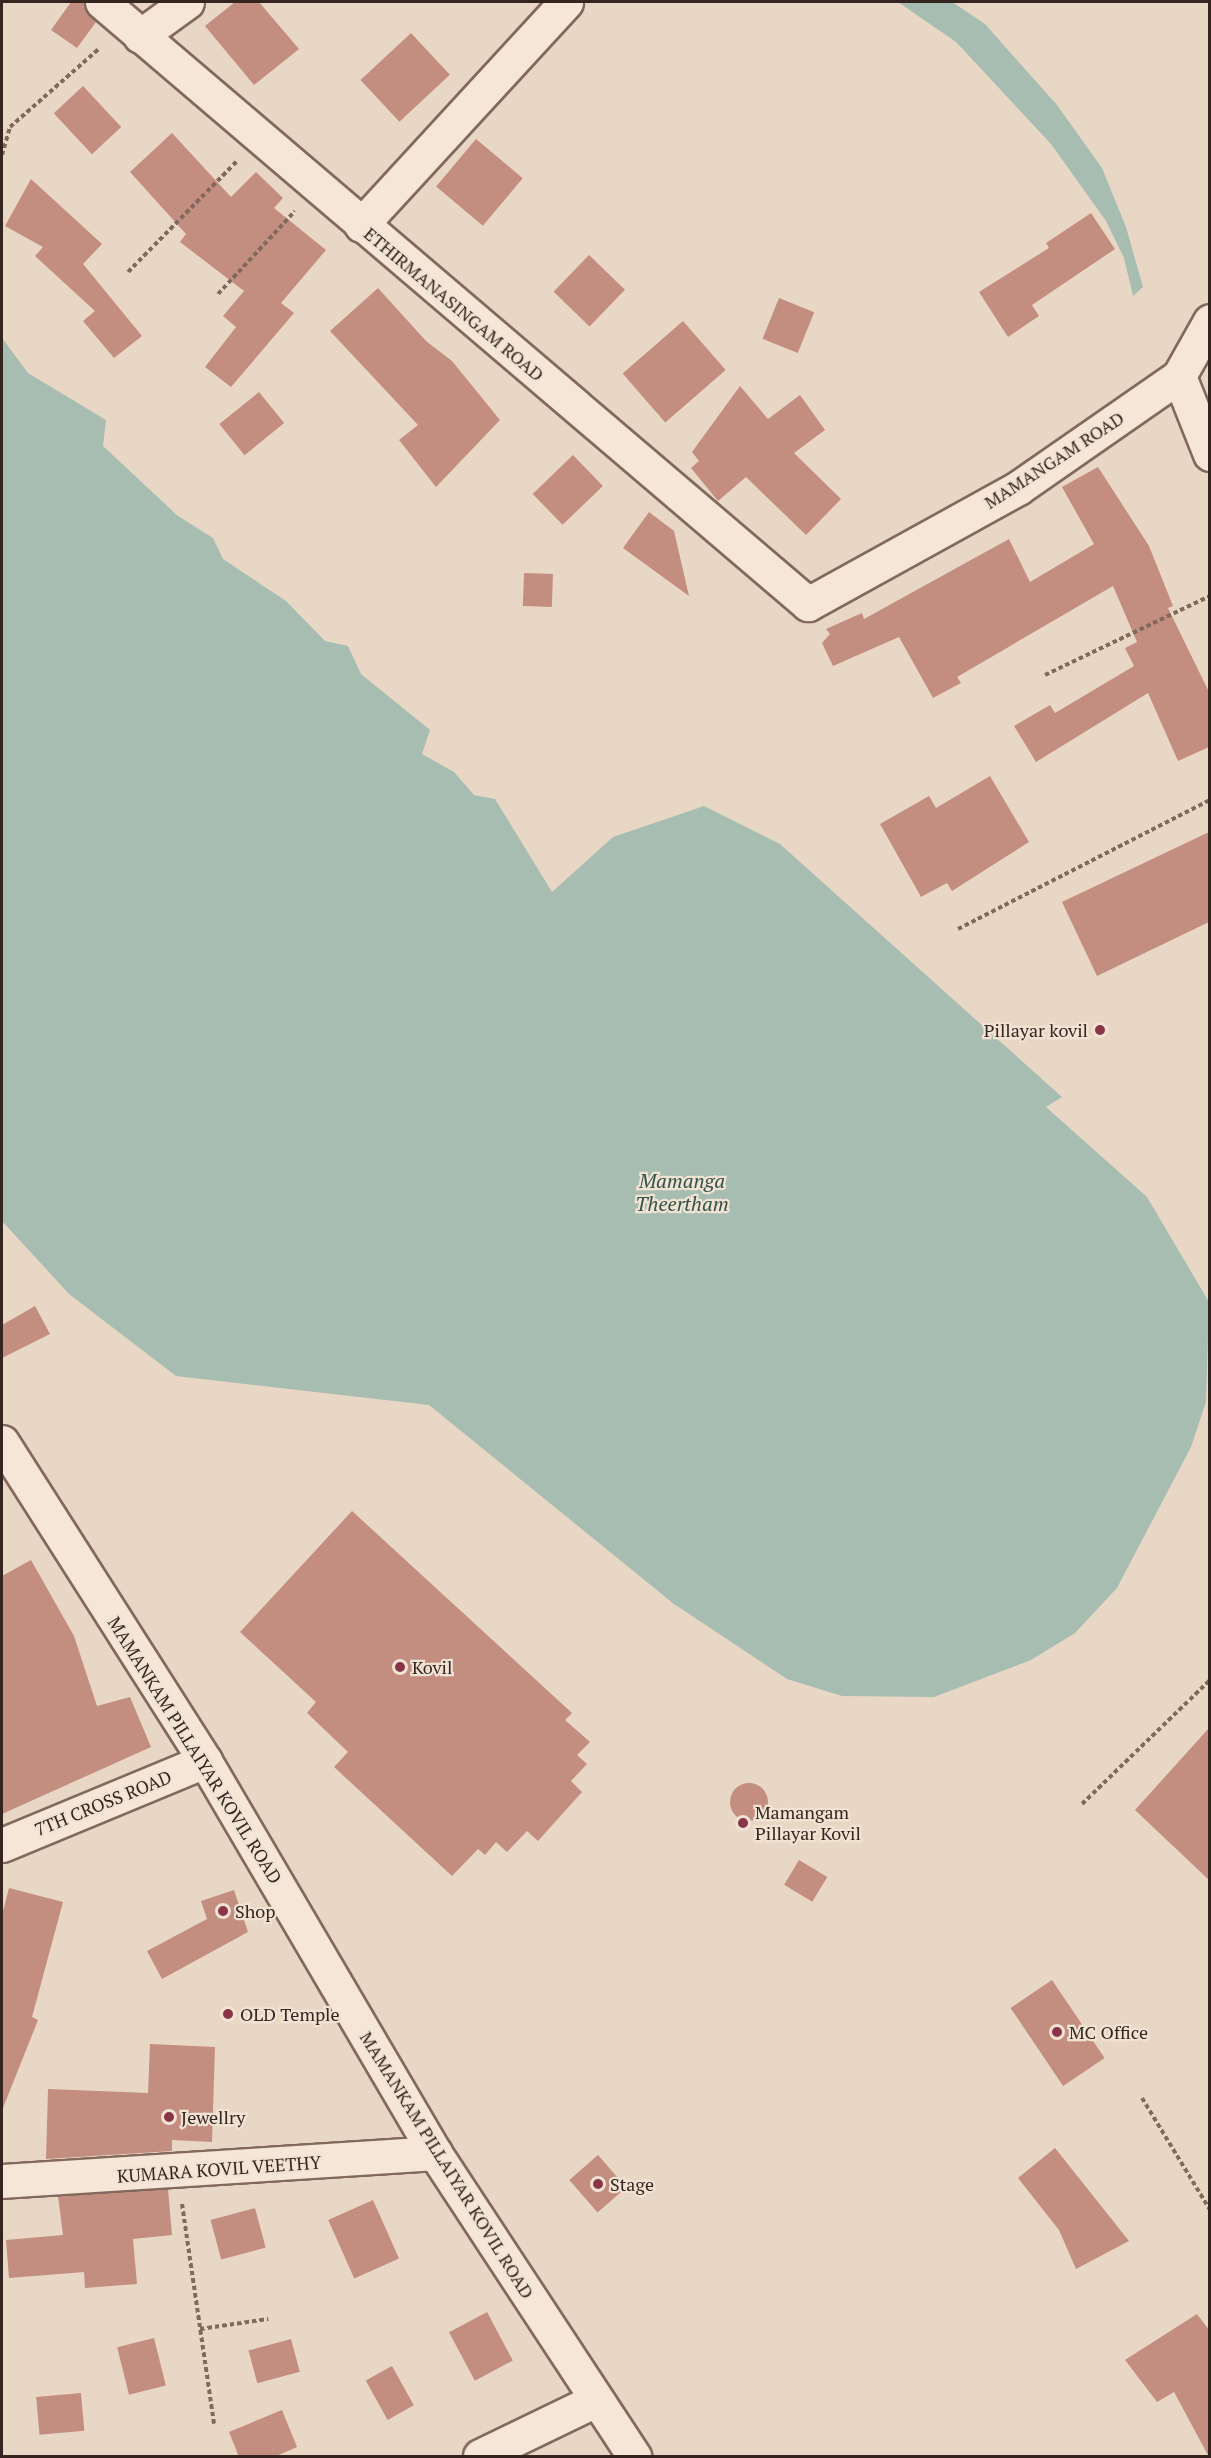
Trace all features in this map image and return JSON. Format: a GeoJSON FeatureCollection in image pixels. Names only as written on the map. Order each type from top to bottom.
{"type":"FeatureCollection","features":[{"type":"Feature","properties":{"kind":"street","name":"ETHIRMANASINGAM ROAD"},"geometry":{"type":"LineString","coordinates":[[102,2],[258,140],[318,188],[808,604]]}},
{"type":"Feature","properties":{"kind":"street"},"geometry":{"type":"LineString","coordinates":[[134,30],[187,2]]}},
{"type":"Feature","properties":{"kind":"street"},"geometry":{"type":"LineString","coordinates":[[361,225],[566,2]]}},
{"type":"Feature","properties":{"kind":"street","name":"MAMANGAM ROAD"},"geometry":{"type":"LineString","coordinates":[[808,604],[1018,488],[1179,376],[1209,321]]}},
{"type":"Feature","properties":{"kind":"street"},"geometry":{"type":"LineString","coordinates":[[1179,376],[1209,454]]}},
{"type":"Feature","properties":{"kind":"street","name":"MAMANKAM PILLAIYAR KOVIL ROAD"},"geometry":{"type":"LineString","coordinates":[[2,1442],[205,1761],[435,2153],[634,2457]]}},
{"type":"Feature","properties":{"kind":"street","name":"7TH CROSS ROAD"},"geometry":{"type":"LineString","coordinates":[[2,1845],[205,1761]]}},
{"type":"Feature","properties":{"kind":"street","name":"KUMARA KOVIL VEETHY"},"geometry":{"type":"LineString","coordinates":[[2,2181],[177,2173],[435,2153]]}},
{"type":"Feature","properties":{"kind":"street"},"geometry":{"type":"LineString","coordinates":[[480,2457],[596,2400]]}},
{"type":"Feature","properties":{"kind":"path"},"geometry":{"type":"LineString","coordinates":[[2,155],[10,127],[134,30]]}},
{"type":"Feature","properties":{"kind":"path"},"geometry":{"type":"LineString","coordinates":[[128,272],[258,140]]}},
{"type":"Feature","properties":{"kind":"path"},"geometry":{"type":"LineString","coordinates":[[218,294],[318,188]]}},
{"type":"Feature","properties":{"kind":"path"},"geometry":{"type":"LineString","coordinates":[[1045,675],[1209,596]]}},
{"type":"Feature","properties":{"kind":"path"},"geometry":{"type":"LineString","coordinates":[[958,929],[1209,800]]}},
{"type":"Feature","properties":{"kind":"path"},"geometry":{"type":"LineString","coordinates":[[1082,1804],[1209,1680]]}},
{"type":"Feature","properties":{"kind":"path"},"geometry":{"type":"LineString","coordinates":[[1142,2098],[1209,2210]]}},
{"type":"Feature","properties":{"kind":"path"},"geometry":{"type":"LineString","coordinates":[[177,2173],[214,2424]]}},
{"type":"Feature","properties":{"kind":"path"},"geometry":{"type":"LineString","coordinates":[[200,2329],[268,2319]]}},
{"type":"Feature","properties":{"kind":"water"},"geometry":{"type":"Polygon","coordinates":[[[898,2],[952,2],[985,24],[1057,105],[1102,168],[1126,227],[1143,287],[1133,296],[1124,258],[1106,221],[1051,144],[956,42],[898,2]]]}},
{"type":"Feature","properties":{"kind":"water","name":"Mamanga Theertham"},"geometry":{"type":"Polygon","coordinates":[[[2,338],[28,373],[106,420],[103,446],[178,516],[213,538],[223,559],[286,601],[325,641],[348,646],[361,674],[430,730],[422,754],[454,772],[474,795],[495,799],[552,892],[613,837],[704,806],[780,844],[1062,1097],[1046,1107],[1147,1197],[1209,1302],[1206,1402],[1191,1447],[1117,1588],[1075,1633],[1031,1660],[934,1697],[842,1696],[787,1679],[674,1604],[429,1405],[176,1376],[69,1294],[2,1221],[2,338]]]}},
{"type":"Feature","properties":{"kind":"building"},"geometry":{"type":"Polygon","coordinates":[[[71,2],[84,2],[96,22],[77,48],[51,30],[71,2]]]}},
{"type":"Feature","properties":{"kind":"building"},"geometry":{"type":"Polygon","coordinates":[[[235,2],[259,2],[299,49],[254,85],[205,26],[235,2]]]}},
{"type":"Feature","properties":{"kind":"building"},"geometry":{"type":"Polygon","coordinates":[[[411,33],[450,75],[399,122],[361,80],[411,33]]]}},
{"type":"Feature","properties":{"kind":"building"},"geometry":{"type":"Polygon","coordinates":[[[83,86],[121,127],[92,154],[54,113],[83,86]]]}},
{"type":"Feature","properties":{"kind":"building"},"geometry":{"type":"Polygon","coordinates":[[[172,133],[231,197],[256,172],[283,198],[274,208],[326,250],[281,303],[294,313],[231,387],[205,367],[236,327],[223,316],[244,291],[180,242],[186,234],[130,172],[172,133]]]}},
{"type":"Feature","properties":{"kind":"building"},"geometry":{"type":"Polygon","coordinates":[[[476,139],[523,178],[483,226],[436,186],[476,139]]]}},
{"type":"Feature","properties":{"kind":"building"},"geometry":{"type":"Polygon","coordinates":[[[31,179],[102,244],[83,264],[142,336],[114,358],[83,321],[95,311],[35,256],[43,247],[5,226],[31,179]]]}},
{"type":"Feature","properties":{"kind":"building"},"geometry":{"type":"Polygon","coordinates":[[[1091,213],[1115,249],[1032,305],[1039,316],[1008,337],[979,292],[1049,248],[1046,243],[1091,213]]]}},
{"type":"Feature","properties":{"kind":"building"},"geometry":{"type":"Polygon","coordinates":[[[589,255],[625,290],[590,326],[554,292],[589,255]]]}},
{"type":"Feature","properties":{"kind":"building"},"geometry":{"type":"Polygon","coordinates":[[[378,288],[426,341],[452,361],[500,420],[436,487],[399,440],[418,425],[330,331],[378,288]]]}},
{"type":"Feature","properties":{"kind":"building"},"geometry":{"type":"Polygon","coordinates":[[[779,298],[814,312],[798,353],[763,339],[779,298]]]}},
{"type":"Feature","properties":{"kind":"building"},"geometry":{"type":"Polygon","coordinates":[[[683,321],[726,370],[665,423],[623,373],[683,321]]]}},
{"type":"Feature","properties":{"kind":"building"},"geometry":{"type":"Polygon","coordinates":[[[740,386],[768,419],[800,395],[825,430],[794,453],[841,499],[806,535],[746,477],[718,501],[691,468],[699,461],[692,452],[740,386]]]}},
{"type":"Feature","properties":{"kind":"building"},"geometry":{"type":"Polygon","coordinates":[[[259,392],[284,423],[245,455],[219,424],[259,392]]]}},
{"type":"Feature","properties":{"kind":"building"},"geometry":{"type":"Polygon","coordinates":[[[573,455],[603,486],[563,525],[533,494],[573,455]]]}},
{"type":"Feature","properties":{"kind":"building"},"geometry":{"type":"Polygon","coordinates":[[[1098,467],[1149,546],[1173,606],[1168,608],[1209,692],[1209,747],[1178,761],[1148,693],[1036,762],[1014,726],[1050,705],[1055,713],[1134,666],[1125,648],[1137,642],[1113,586],[957,677],[961,683],[933,698],[899,637],[833,666],[822,643],[830,634],[826,629],[862,613],[864,619],[1009,539],[1030,582],[1094,544],[1062,487],[1098,467]]]}},
{"type":"Feature","properties":{"kind":"building"},"geometry":{"type":"Polygon","coordinates":[[[649,512],[674,531],[689,596],[623,548],[649,512]]]}},
{"type":"Feature","properties":{"kind":"building"},"geometry":{"type":"Polygon","coordinates":[[[524,573],[553,574],[552,607],[523,606],[524,573]]]}},
{"type":"Feature","properties":{"kind":"building"},"geometry":{"type":"Polygon","coordinates":[[[990,776],[1029,842],[952,891],[947,883],[921,897],[880,824],[929,796],[936,808],[990,776]]]}},
{"type":"Feature","properties":{"kind":"building"},"geometry":{"type":"Polygon","coordinates":[[[1209,832],[1209,922],[1097,976],[1062,902],[1209,832]]]}},
{"type":"Feature","properties":{"kind":"building"},"geometry":{"type":"Polygon","coordinates":[[[35,1306],[50,1334],[2,1358],[2,1325],[35,1306]]]}},
{"type":"Feature","properties":{"kind":"building","name":"Kovil"},"geometry":{"type":"Polygon","coordinates":[[[352,1511],[572,1713],[565,1720],[590,1742],[577,1755],[587,1764],[571,1781],[582,1792],[538,1841],[527,1831],[507,1852],[496,1842],[485,1855],[478,1849],[452,1876],[334,1767],[348,1752],[307,1713],[316,1702],[240,1632],[352,1511]]]}},
{"type":"Feature","properties":{"kind":"building"},"geometry":{"type":"Polygon","coordinates":[[[31,1560],[74,1636],[97,1706],[130,1697],[151,1747],[2,1814],[2,1576],[31,1560]]]}},
{"type":"Feature","properties":{"kind":"building"},"geometry":{"type":"Polygon","coordinates":[[[1209,1728],[1209,1880],[1135,1810],[1209,1728]]]}},
{"type":"Feature","properties":{"kind":"building"},"geometry":{"type":"Polygon","coordinates":[[[749,1783],[763,1788],[768,1802],[763,1816],[749,1821],[735,1816],[730,1802],[735,1788],[749,1783]]]}},
{"type":"Feature","properties":{"kind":"building"},"geometry":{"type":"Polygon","coordinates":[[[799,1860],[827,1877],[812,1902],[784,1885],[799,1860]]]}},
{"type":"Feature","properties":{"kind":"building"},"geometry":{"type":"Polygon","coordinates":[[[9,1888],[63,1902],[32,2017],[38,2020],[3,2108],[2,1915],[9,1888]]]}},
{"type":"Feature","properties":{"kind":"building"},"geometry":{"type":"Polygon","coordinates":[[[234,1890],[248,1932],[162,1979],[147,1951],[207,1919],[201,1901],[234,1890]]]}},
{"type":"Feature","properties":{"kind":"building","name":"MC Office"},"geometry":{"type":"Polygon","coordinates":[[[1052,1980],[1105,2058],[1063,2086],[1011,2008],[1052,1980]]]}},
{"type":"Feature","properties":{"kind":"building","name":"Jewellry"},"geometry":{"type":"Polygon","coordinates":[[[150,2044],[215,2047],[212,2142],[172,2140],[172,2151],[46,2159],[48,2089],[148,2093],[150,2044]]]}},
{"type":"Feature","properties":{"kind":"building"},"geometry":{"type":"Polygon","coordinates":[[[1055,2148],[1129,2241],[1076,2269],[1059,2230],[1018,2178],[1055,2148]]]}},
{"type":"Feature","properties":{"kind":"building","name":"Stage"},"geometry":{"type":"Polygon","coordinates":[[[598,2155],[626,2187],[598,2212],[569,2180],[598,2155]]]}},
{"type":"Feature","properties":{"kind":"building"},"geometry":{"type":"Polygon","coordinates":[[[168,2189],[172,2235],[133,2239],[137,2284],[85,2288],[84,2272],[9,2278],[6,2240],[63,2235],[58,2196],[168,2189]]]}},
{"type":"Feature","properties":{"kind":"building"},"geometry":{"type":"Polygon","coordinates":[[[373,2200],[399,2258],[354,2278],[328,2220],[373,2200]]]}},
{"type":"Feature","properties":{"kind":"building"},"geometry":{"type":"Polygon","coordinates":[[[255,2208],[266,2248],[221,2260],[211,2220],[255,2208]]]}},
{"type":"Feature","properties":{"kind":"building"},"geometry":{"type":"Polygon","coordinates":[[[487,2312],[513,2361],[475,2381],[449,2332],[487,2312]]]}},
{"type":"Feature","properties":{"kind":"building"},"geometry":{"type":"Polygon","coordinates":[[[1197,2314],[1209,2330],[1209,2457],[1174,2392],[1157,2402],[1125,2360],[1197,2314]]]}},
{"type":"Feature","properties":{"kind":"building"},"geometry":{"type":"Polygon","coordinates":[[[154,2338],[166,2386],[129,2395],[117,2347],[154,2338]]]}},
{"type":"Feature","properties":{"kind":"building"},"geometry":{"type":"Polygon","coordinates":[[[291,2339],[300,2372],[257,2383],[248,2350],[291,2339]]]}},
{"type":"Feature","properties":{"kind":"building"},"geometry":{"type":"Polygon","coordinates":[[[392,2366],[414,2405],[388,2420],[366,2381],[392,2366]]]}},
{"type":"Feature","properties":{"kind":"building"},"geometry":{"type":"Polygon","coordinates":[[[81,2393],[84,2431],[39,2435],[36,2397],[81,2393]]]}},
{"type":"Feature","properties":{"kind":"building"},"geometry":{"type":"Polygon","coordinates":[[[282,2410],[297,2447],[274,2457],[239,2457],[229,2432],[282,2410]]]}},
{"type":"Feature","properties":{"kind":"place","name":"Pillayar kovil"},"geometry":{"type":"Point","coordinates":[1100,1030]}},
{"type":"Feature","properties":{"kind":"place","name":"Kovil"},"geometry":{"type":"Point","coordinates":[400,1667]}},
{"type":"Feature","properties":{"kind":"place","name":"Mamangam Pillayar Kovil"},"geometry":{"type":"Point","coordinates":[743,1823]}},
{"type":"Feature","properties":{"kind":"place","name":"Shop"},"geometry":{"type":"Point","coordinates":[223,1911]}},
{"type":"Feature","properties":{"kind":"place","name":"OLD Temple"},"geometry":{"type":"Point","coordinates":[228,2014]}},
{"type":"Feature","properties":{"kind":"place","name":"MC Office"},"geometry":{"type":"Point","coordinates":[1057,2032]}},
{"type":"Feature","properties":{"kind":"place","name":"Jewellry"},"geometry":{"type":"Point","coordinates":[169,2117]}},
{"type":"Feature","properties":{"kind":"place","name":"Stage"},"geometry":{"type":"Point","coordinates":[598,2184]}}]}
